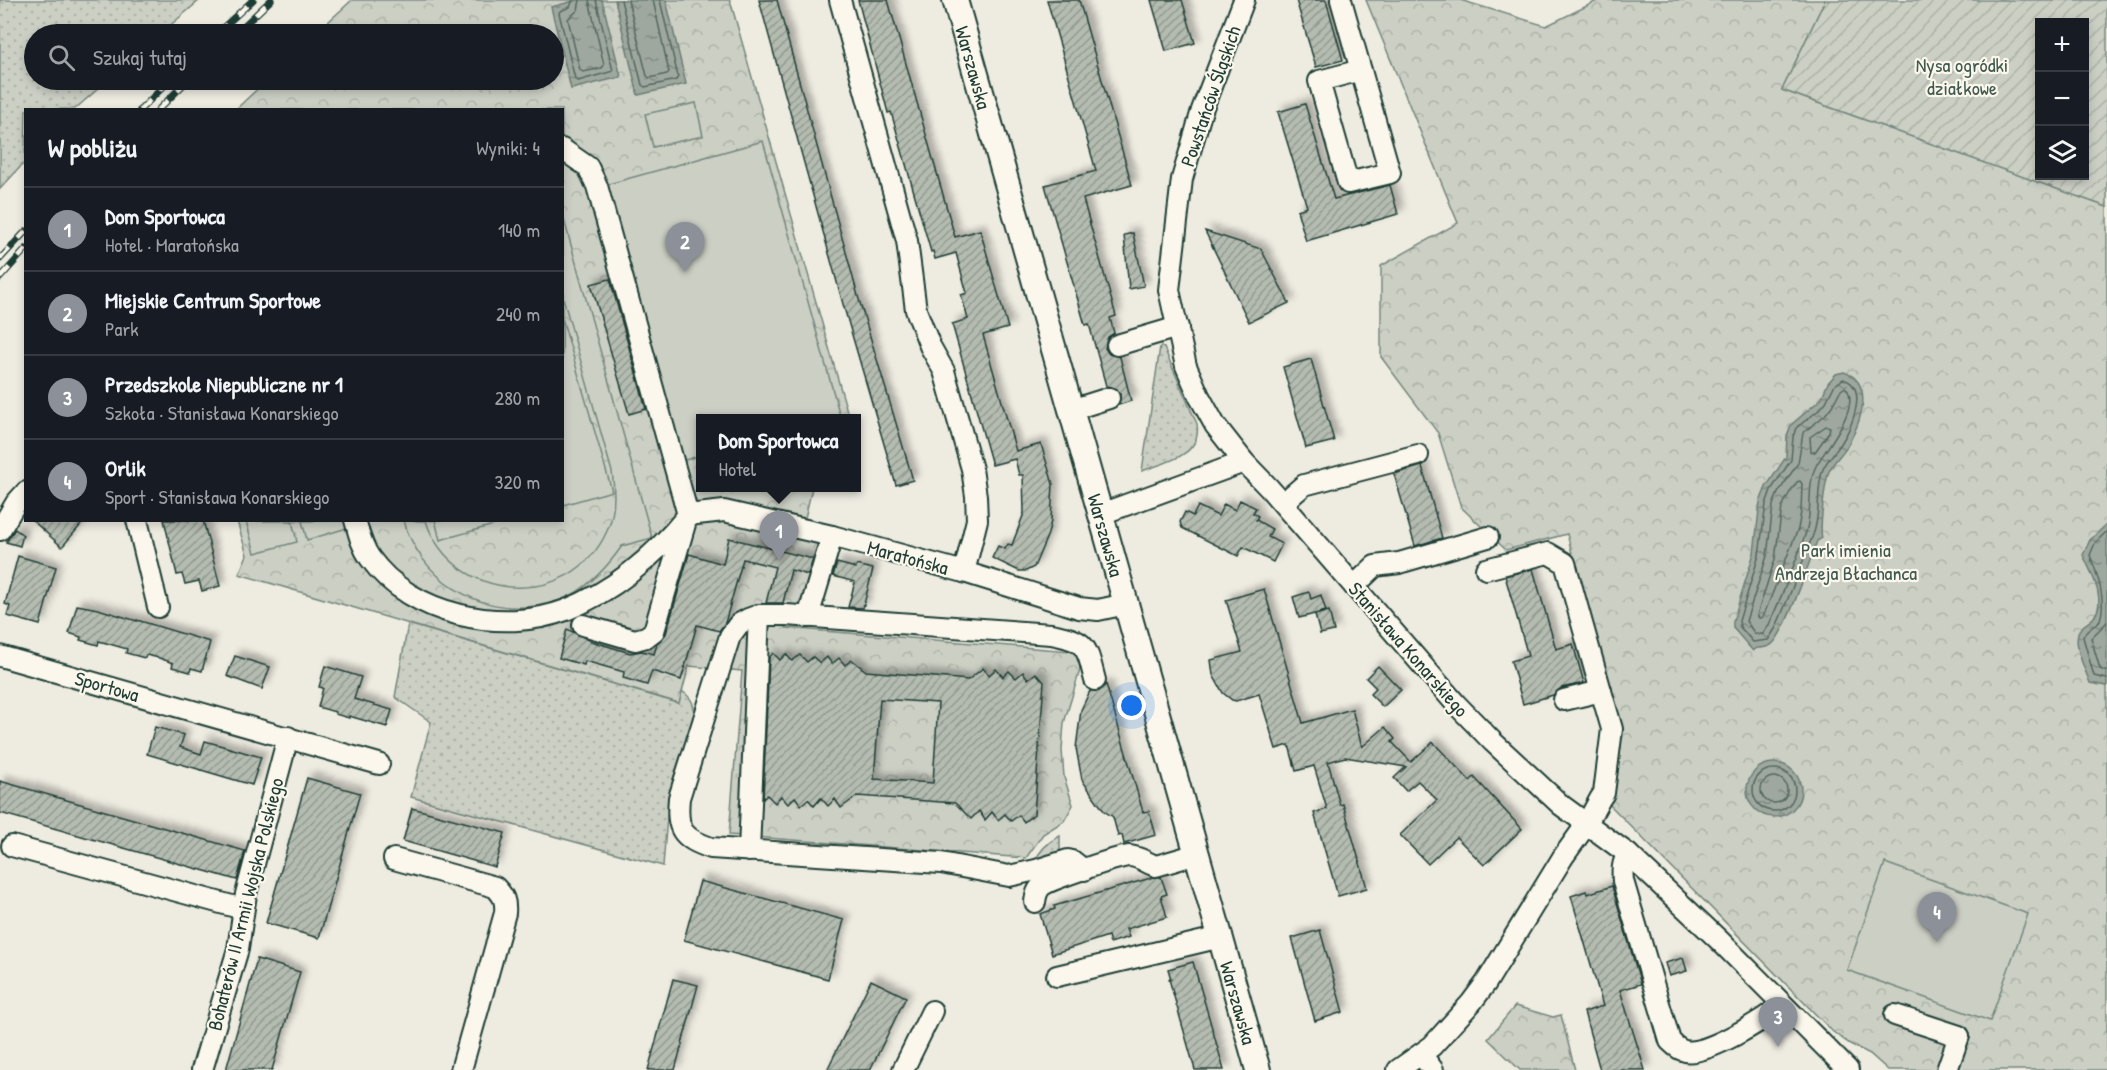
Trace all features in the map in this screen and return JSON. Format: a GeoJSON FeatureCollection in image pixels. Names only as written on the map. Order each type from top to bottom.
{"type":"FeatureCollection","features":[{"type":"Feature","properties":{"kind":"main road","name":"Warszawska"},"geometry":{"type":"LineString","coordinates":[[955,0],[1258,1070]]}},
{"type":"Feature","properties":{"kind":"street"},"geometry":{"type":"LineString","coordinates":[[840,0],[907,241],[916,310],[930,346],[944,371],[972,469],[977,520],[964,572]]}},
{"type":"Feature","properties":{"kind":"street","name":"Powstańców Śląskich"},"geometry":{"type":"LineString","coordinates":[[1244,0],[1202,110],[1182,179],[1169,290],[1186,366],[1199,396],[1215,425],[1244,462]]}},
{"type":"Feature","properties":{"kind":"street"},"geometry":{"type":"LineString","coordinates":[[1341,0],[1361,70],[1390,173],[1348,183],[1319,81],[1361,70]]}},
{"type":"Feature","properties":{"kind":"street"},"geometry":{"type":"LineString","coordinates":[[564,150],[588,167],[597,186],[688,515],[654,631],[646,638],[634,640],[583,625]]}},
{"type":"Feature","properties":{"kind":"street"},"geometry":{"type":"LineString","coordinates":[[1117,345],[1178,327]]}},
{"type":"Feature","properties":{"kind":"street"},"geometry":{"type":"LineString","coordinates":[[1071,410],[1109,398]]}},
{"type":"Feature","properties":{"kind":"street"},"geometry":{"type":"LineString","coordinates":[[1283,503],[1304,485],[1418,455]]}},
{"type":"Feature","properties":{"kind":"street"},"geometry":{"type":"LineString","coordinates":[[1101,514],[1244,462]]}},
{"type":"Feature","properties":{"kind":"street","name":"Stanisława Konarskiego"},"geometry":{"type":"LineString","coordinates":[[1244,462],[1283,503],[1456,704],[1549,795],[1586,825],[1628,854],[1719,940],[1848,1070]]}},
{"type":"Feature","properties":{"kind":"street"},"geometry":{"type":"LineString","coordinates":[[0,530],[24,494]]}},
{"type":"Feature","properties":{"kind":"street","name":"Maratońska"},"geometry":{"type":"LineString","coordinates":[[688,515],[724,511],[832,536],[964,572],[1079,608],[1098,610],[1126,604]]}},
{"type":"Feature","properties":{"kind":"street"},"geometry":{"type":"LineString","coordinates":[[356,522],[369,557],[381,572],[402,589],[425,603],[456,613],[502,620],[539,618],[567,609],[611,587],[667,541],[688,515]]}},
{"type":"Feature","properties":{"kind":"street"},"geometry":{"type":"LineString","coordinates":[[137,522],[158,607]]}},
{"type":"Feature","properties":{"kind":"street"},"geometry":{"type":"LineString","coordinates":[[808,617],[832,536]]}},
{"type":"Feature","properties":{"kind":"street"},"geometry":{"type":"LineString","coordinates":[[1354,586],[1375,566],[1400,563],[1488,537]]}},
{"type":"Feature","properties":{"kind":"street"},"geometry":{"type":"LineString","coordinates":[[1398,1070],[1432,1046],[1486,983],[1604,793],[1612,729],[1565,563],[1548,553],[1486,568]]}},
{"type":"Feature","properties":{"kind":"street"},"geometry":{"type":"LineString","coordinates":[[749,851],[759,615]]}},
{"type":"Feature","properties":{"kind":"street"},"geometry":{"type":"LineString","coordinates":[[1084,870],[1068,860],[1009,876],[941,863],[711,848],[691,841],[682,831],[678,811],[679,798],[730,636],[739,624],[759,615],[1051,634],[1072,638],[1083,644],[1087,651],[1095,680]]}},
{"type":"Feature","properties":{"kind":"street","name":"Sportowa"},"geometry":{"type":"LineString","coordinates":[[0,656],[288,737]]}},
{"type":"Feature","properties":{"kind":"street"},"geometry":{"type":"LineString","coordinates":[[1564,700],[1601,691]]}},
{"type":"Feature","properties":{"kind":"street"},"geometry":{"type":"LineString","coordinates":[[288,737],[379,764]]}},
{"type":"Feature","properties":{"kind":"street","name":"Bohaterów II Armii Wojska Polskiego"},"geometry":{"type":"LineString","coordinates":[[202,1070],[238,949],[243,909],[288,737]]}},
{"type":"Feature","properties":{"kind":"street"},"geometry":{"type":"LineString","coordinates":[[12,846],[243,909]]}},
{"type":"Feature","properties":{"kind":"street"},"geometry":{"type":"LineString","coordinates":[[1035,902],[1036,894],[1041,887],[1051,880],[1129,856],[1138,857],[1156,866],[1197,854]]}},
{"type":"Feature","properties":{"kind":"street"},"geometry":{"type":"LineString","coordinates":[[1628,854],[1622,868],[1623,881],[1670,1041],[1675,1046],[1688,1052],[1712,1046],[1766,1018],[1782,1005]]}},
{"type":"Feature","properties":{"kind":"street"},"geometry":{"type":"LineString","coordinates":[[394,859],[495,887],[504,896],[506,913],[461,1070]]}},
{"type":"Feature","properties":{"kind":"street"},"geometry":{"type":"LineString","coordinates":[[1057,976],[1221,937]]}},
{"type":"Feature","properties":{"kind":"street"},"geometry":{"type":"LineString","coordinates":[[903,1070],[932,1011]]}},
{"type":"Feature","properties":{"kind":"street"},"geometry":{"type":"LineString","coordinates":[[1895,1015],[1959,1036],[1947,1070]]}},
{"type":"Feature","properties":{"kind":"street"},"geometry":{"type":"LineString","coordinates":[[1421,1054],[1433,1070]]}},
{"type":"Feature","properties":{"kind":"green space"},"geometry":{"type":"Polygon","coordinates":[[[0,0],[200,0],[172,24],[24,24],[24,90],[97,90],[76,108],[24,108],[24,163],[0,189],[0,0]]]}},
{"type":"Feature","properties":{"kind":"green space"},"geometry":{"type":"Polygon","coordinates":[[[352,0],[730,0],[848,414],[696,414],[696,492],[811,492],[801,535],[822,542],[805,596],[798,604],[788,608],[786,628],[1070,651],[1079,656],[1080,670],[1064,723],[1062,750],[1064,777],[1073,805],[1064,821],[1043,834],[1026,858],[729,835],[742,671],[689,666],[679,703],[239,574],[247,555],[237,522],[564,522],[564,108],[237,108],[256,90],[564,90],[564,24],[326,24],[352,0]]]}},
{"type":"Feature","properties":{"kind":"green space","name":"Park imienia Andrzeja Błachanca"},"geometry":{"type":"Polygon","coordinates":[[[1366,0],[1460,0],[1546,26],[1599,0],[1825,0],[1782,90],[2107,207],[2107,1070],[1888,1070],[1870,1054],[1833,1032],[1610,805],[1618,730],[1567,534],[1506,550],[1461,507],[1438,433],[1381,357],[1381,266],[1458,223],[1366,0]]]}},
{"type":"Feature","properties":{"kind":"green space","name":"Nysa ogródki działkowe"},"geometry":{"type":"Polygon","coordinates":[[[1825,0],[2107,0],[2107,207],[1782,90],[1825,0]]]}},
{"type":"Feature","properties":{"kind":"green space"},"geometry":{"type":"Polygon","coordinates":[[[696,103],[703,136],[653,147],[645,114],[696,103]]]}},
{"type":"Feature","properties":{"kind":"green space"},"geometry":{"type":"Polygon","coordinates":[[[763,141],[839,414],[696,414],[696,457],[682,461],[605,185],[763,141]]]}},
{"type":"Feature","properties":{"kind":"green space"},"geometry":{"type":"Polygon","coordinates":[[[564,220],[652,538],[622,546],[592,580],[566,598],[535,606],[513,607],[472,598],[453,588],[423,559],[404,522],[427,522],[440,548],[461,569],[486,582],[513,587],[541,585],[567,575],[590,557],[607,531],[613,509],[612,472],[564,302],[564,220]]]}},
{"type":"Feature","properties":{"kind":"green space"},"geometry":{"type":"Polygon","coordinates":[[[564,325],[612,491],[564,505],[564,325]]]}},
{"type":"Feature","properties":{"kind":"green space"},"geometry":{"type":"Polygon","coordinates":[[[1160,347],[1164,348],[1197,424],[1197,435],[1188,451],[1171,461],[1142,471],[1160,347]]]}},
{"type":"Feature","properties":{"kind":"green space"},"geometry":{"type":"Polygon","coordinates":[[[246,522],[292,522],[297,542],[255,553],[246,522]]]}},
{"type":"Feature","properties":{"kind":"green space"},"geometry":{"type":"Polygon","coordinates":[[[302,522],[344,522],[347,528],[307,540],[302,522]]]}},
{"type":"Feature","properties":{"kind":"green space"},"geometry":{"type":"Polygon","coordinates":[[[436,522],[504,522],[440,540],[436,522]]]}},
{"type":"Feature","properties":{"kind":"green space"},"geometry":{"type":"Polygon","coordinates":[[[408,624],[678,703],[682,691],[692,702],[694,716],[673,779],[663,866],[411,797],[431,722],[395,697],[408,624]]]}},
{"type":"Feature","properties":{"kind":"green space"},"geometry":{"type":"Polygon","coordinates":[[[1060,836],[1060,853],[1034,863],[1044,847],[1060,836]]]}},
{"type":"Feature","properties":{"kind":"green space"},"geometry":{"type":"Polygon","coordinates":[[[1885,863],[2028,914],[1990,1021],[1847,970],[1885,863]]]}},
{"type":"Feature","properties":{"kind":"green space"},"geometry":{"type":"Polygon","coordinates":[[[1515,1006],[1553,1017],[1561,1015],[1575,1070],[1520,1070],[1488,1039],[1515,1006]]]}},
{"type":"Feature","properties":{"kind":"water"},"geometry":{"type":"Polygon","coordinates":[[[578,0],[602,0],[621,77],[571,89],[564,60],[564,24],[555,24],[551,7],[578,0]]]}},
{"type":"Feature","properties":{"kind":"water"},"geometry":{"type":"Polygon","coordinates":[[[615,0],[666,0],[686,84],[638,95],[615,0]]]}},
{"type":"Feature","properties":{"kind":"water"},"geometry":{"type":"Polygon","coordinates":[[[1844,372],[1854,377],[1860,385],[1863,403],[1854,434],[1828,474],[1822,516],[1822,538],[1817,541],[1797,597],[1777,639],[1769,646],[1753,651],[1733,628],[1733,621],[1754,553],[1760,502],[1766,487],[1786,457],[1787,436],[1791,425],[1821,399],[1828,383],[1836,374],[1844,372]]]}},
{"type":"Feature","properties":{"kind":"water"},"geometry":{"type":"Polygon","coordinates":[[[2107,524],[2107,686],[2090,683],[2077,639],[2081,628],[2094,617],[2099,603],[2096,586],[2083,555],[2090,540],[2107,524]]]}},
{"type":"Feature","properties":{"kind":"water"},"geometry":{"type":"Polygon","coordinates":[[[1774,763],[1784,765],[1793,771],[1799,780],[1801,790],[1799,800],[1793,809],[1784,815],[1774,817],[1764,815],[1755,809],[1749,800],[1747,790],[1749,780],[1755,771],[1764,765],[1774,763]]]}},
{"type":"Feature","properties":{"kind":"building"},"geometry":{"type":"Polygon","coordinates":[[[759,0],[777,0],[858,296],[913,480],[896,485],[843,304],[759,0]]]}},
{"type":"Feature","properties":{"kind":"building"},"geometry":{"type":"Polygon","coordinates":[[[858,0],[888,0],[955,237],[980,230],[1008,328],[983,335],[1016,451],[1041,444],[1053,484],[1048,534],[1034,567],[1026,571],[1019,571],[992,558],[998,546],[1005,549],[1008,544],[1012,545],[1024,513],[1023,475],[1019,475],[1015,459],[992,465],[952,324],[968,319],[961,295],[967,293],[956,253],[935,259],[933,251],[931,252],[891,112],[888,113],[858,0]]]}},
{"type":"Feature","properties":{"kind":"building"},"geometry":{"type":"Polygon","coordinates":[[[1047,0],[1079,0],[1132,185],[1083,199],[1116,316],[1110,318],[1114,333],[1108,337],[1105,348],[1109,354],[1120,357],[1131,401],[1119,405],[1120,394],[1117,389],[1106,386],[1089,324],[1085,325],[1045,185],[1096,171],[1047,0]]]}},
{"type":"Feature","properties":{"kind":"building"},"geometry":{"type":"Polygon","coordinates":[[[1151,0],[1182,0],[1195,43],[1166,51],[1151,0]]]}},
{"type":"Feature","properties":{"kind":"building"},"geometry":{"type":"Polygon","coordinates":[[[1296,0],[1326,0],[1343,60],[1316,67],[1296,0]]]}},
{"type":"Feature","properties":{"kind":"building"},"geometry":{"type":"Polygon","coordinates":[[[1305,104],[1334,199],[1390,185],[1398,214],[1306,241],[1297,210],[1307,207],[1278,112],[1305,104]]]}},
{"type":"Feature","properties":{"kind":"building"},"geometry":{"type":"Polygon","coordinates":[[[1205,231],[1261,249],[1289,303],[1249,322],[1205,231]]]}},
{"type":"Feature","properties":{"kind":"building"},"geometry":{"type":"Polygon","coordinates":[[[1133,233],[1144,286],[1129,289],[1124,235],[1133,233]]]}},
{"type":"Feature","properties":{"kind":"building"},"geometry":{"type":"Polygon","coordinates":[[[610,279],[646,409],[629,414],[591,284],[610,279]]]}},
{"type":"Feature","properties":{"kind":"building"},"geometry":{"type":"Polygon","coordinates":[[[1311,359],[1334,441],[1306,448],[1283,367],[1311,359]]]}},
{"type":"Feature","properties":{"kind":"building"},"geometry":{"type":"Polygon","coordinates":[[[1422,466],[1442,538],[1415,546],[1394,474],[1422,466]]]}},
{"type":"Feature","properties":{"kind":"building"},"geometry":{"type":"Polygon","coordinates":[[[1240,500],[1256,508],[1253,513],[1258,516],[1256,520],[1272,529],[1268,537],[1282,544],[1273,562],[1243,547],[1238,556],[1182,528],[1180,522],[1185,512],[1193,516],[1198,506],[1218,516],[1224,504],[1235,510],[1240,500]]]}},
{"type":"Feature","properties":{"kind":"building"},"geometry":{"type":"Polygon","coordinates":[[[34,522],[83,522],[62,547],[34,522]]]}},
{"type":"Feature","properties":{"kind":"building"},"geometry":{"type":"Polygon","coordinates":[[[164,522],[204,522],[220,586],[202,591],[199,581],[185,584],[182,574],[177,575],[164,522]]]}},
{"type":"Feature","properties":{"kind":"building"},"geometry":{"type":"Polygon","coordinates":[[[15,529],[23,535],[20,546],[6,542],[15,529]]]}},
{"type":"Feature","properties":{"kind":"building"},"geometry":{"type":"Polygon","coordinates":[[[729,538],[813,559],[808,575],[791,570],[783,603],[766,603],[775,567],[743,559],[725,623],[719,631],[697,625],[681,680],[652,671],[647,685],[623,678],[624,672],[585,661],[584,665],[559,658],[567,629],[591,641],[630,653],[642,651],[654,654],[657,644],[666,634],[689,554],[723,564],[729,538]]]}},
{"type":"Feature","properties":{"kind":"building"},"geometry":{"type":"Polygon","coordinates":[[[18,556],[56,567],[40,625],[7,616],[10,606],[5,604],[18,556]]]}},
{"type":"Feature","properties":{"kind":"building"},"geometry":{"type":"Polygon","coordinates":[[[837,563],[856,568],[857,565],[873,569],[863,608],[848,607],[855,582],[833,576],[837,563]]]}},
{"type":"Feature","properties":{"kind":"building"},"geometry":{"type":"Polygon","coordinates":[[[1533,569],[1556,649],[1573,644],[1584,683],[1561,688],[1553,695],[1523,704],[1511,661],[1528,656],[1505,576],[1533,569]]]}},
{"type":"Feature","properties":{"kind":"building"},"geometry":{"type":"Polygon","coordinates":[[[1264,589],[1303,723],[1352,709],[1362,747],[1385,727],[1395,739],[1392,742],[1411,762],[1433,742],[1470,781],[1474,777],[1522,829],[1484,865],[1456,837],[1428,864],[1400,835],[1437,800],[1418,781],[1406,791],[1394,778],[1406,767],[1345,757],[1328,762],[1340,805],[1343,804],[1367,888],[1338,896],[1314,813],[1327,809],[1314,766],[1296,771],[1289,745],[1276,749],[1259,694],[1236,701],[1232,700],[1223,693],[1213,675],[1211,660],[1242,652],[1226,600],[1264,589]]]}},
{"type":"Feature","properties":{"kind":"building"},"geometry":{"type":"Polygon","coordinates":[[[1309,592],[1311,599],[1321,595],[1326,611],[1299,618],[1293,597],[1309,592]]]}},
{"type":"Feature","properties":{"kind":"building"},"geometry":{"type":"Polygon","coordinates":[[[77,605],[210,642],[202,671],[191,668],[190,672],[172,667],[173,663],[159,658],[146,655],[145,658],[126,653],[127,649],[99,641],[98,645],[80,640],[81,637],[69,633],[77,605]]]}},
{"type":"Feature","properties":{"kind":"building"},"geometry":{"type":"Polygon","coordinates":[[[1329,611],[1334,631],[1320,634],[1315,615],[1329,611]]]}},
{"type":"Feature","properties":{"kind":"building"},"geometry":{"type":"Polygon","coordinates":[[[773,653],[780,660],[786,654],[792,661],[800,655],[807,662],[813,657],[820,663],[827,657],[832,664],[839,658],[845,665],[852,660],[866,671],[968,680],[983,668],[989,675],[996,669],[1003,677],[1009,671],[1016,678],[1023,672],[1028,679],[1036,673],[1044,682],[1034,814],[1024,822],[1019,815],[1011,821],[1005,814],[998,820],[992,812],[985,820],[979,811],[971,819],[955,803],[857,796],[841,808],[835,799],[828,806],[821,798],[814,806],[808,799],[801,805],[795,797],[788,804],[781,796],[775,803],[767,795],[763,799],[769,658],[773,653]],[[880,699],[874,779],[933,783],[938,703],[880,699]]]}},
{"type":"Feature","properties":{"kind":"building"},"geometry":{"type":"Polygon","coordinates":[[[235,656],[270,667],[262,689],[227,676],[235,656]]]}},
{"type":"Feature","properties":{"kind":"building"},"geometry":{"type":"Polygon","coordinates":[[[325,666],[361,677],[354,699],[392,710],[387,727],[335,714],[335,712],[318,707],[323,688],[319,687],[325,666]]]}},
{"type":"Feature","properties":{"kind":"building"},"geometry":{"type":"Polygon","coordinates":[[[1378,666],[1401,690],[1383,707],[1370,694],[1376,688],[1366,678],[1378,666]]]}},
{"type":"Feature","properties":{"kind":"building"},"geometry":{"type":"Polygon","coordinates":[[[1106,684],[1143,812],[1149,811],[1156,835],[1124,844],[1122,835],[1118,836],[1113,817],[1104,811],[1082,780],[1076,748],[1081,710],[1090,691],[1099,691],[1106,684]]]}},
{"type":"Feature","properties":{"kind":"building"},"geometry":{"type":"Polygon","coordinates":[[[155,727],[184,735],[180,747],[201,754],[205,741],[261,757],[252,785],[147,754],[155,727]]]}},
{"type":"Feature","properties":{"kind":"building"},"geometry":{"type":"Polygon","coordinates":[[[307,778],[360,793],[319,938],[266,923],[307,778]]]}},
{"type":"Feature","properties":{"kind":"building"},"geometry":{"type":"Polygon","coordinates":[[[0,781],[245,851],[237,880],[0,813],[0,781]]]}},
{"type":"Feature","properties":{"kind":"building"},"geometry":{"type":"Polygon","coordinates":[[[412,808],[505,833],[495,867],[403,841],[412,808]]]}},
{"type":"Feature","properties":{"kind":"building"},"geometry":{"type":"Polygon","coordinates":[[[1154,877],[1161,877],[1167,894],[1161,896],[1167,917],[1126,929],[1129,937],[1110,943],[1108,936],[1052,954],[1040,914],[1055,909],[1054,906],[1154,877]]]}},
{"type":"Feature","properties":{"kind":"building"},"geometry":{"type":"Polygon","coordinates":[[[700,881],[844,920],[828,979],[684,940],[700,881]]]}},
{"type":"Feature","properties":{"kind":"building"},"geometry":{"type":"Polygon","coordinates":[[[1612,886],[1641,984],[1620,990],[1645,1070],[1600,1070],[1584,1012],[1603,1006],[1571,896],[1586,891],[1587,894],[1612,886]]]}},
{"type":"Feature","properties":{"kind":"building"},"geometry":{"type":"Polygon","coordinates":[[[1320,930],[1343,1012],[1315,1021],[1292,938],[1320,930]]]}},
{"type":"Feature","properties":{"kind":"building"},"geometry":{"type":"Polygon","coordinates":[[[1683,958],[1687,971],[1669,976],[1665,963],[1683,958]]]}},
{"type":"Feature","properties":{"kind":"building"},"geometry":{"type":"Polygon","coordinates":[[[257,959],[300,972],[272,1070],[226,1070],[257,959]]]}},
{"type":"Feature","properties":{"kind":"building"},"geometry":{"type":"Polygon","coordinates":[[[1193,962],[1224,1070],[1195,1070],[1168,969],[1193,962]]]}},
{"type":"Feature","properties":{"kind":"building"},"geometry":{"type":"Polygon","coordinates":[[[673,979],[698,985],[675,1070],[648,1070],[673,979]]]}},
{"type":"Feature","properties":{"kind":"building"},"geometry":{"type":"Polygon","coordinates":[[[871,980],[906,997],[870,1070],[827,1070],[871,980]]]}},
{"type":"Feature","properties":{"kind":"railway"},"geometry":{"type":"LineString","coordinates":[[227,24],[253,0]]}},
{"type":"Feature","properties":{"kind":"railway"},"geometry":{"type":"LineString","coordinates":[[246,24],[271,0]]}},
{"type":"Feature","properties":{"kind":"railway"},"geometry":{"type":"LineString","coordinates":[[142,108],[160,90]]}},
{"type":"Feature","properties":{"kind":"railway"},"geometry":{"type":"LineString","coordinates":[[160,108],[178,90]]}},
{"type":"Feature","properties":{"kind":"railway"},"geometry":{"type":"LineString","coordinates":[[0,259],[24,233]]}},
{"type":"Feature","properties":{"kind":"railway"},"geometry":{"type":"LineString","coordinates":[[0,278],[24,251]]}},
{"type":"Feature","properties":{"kind":"place","name":"Miejskie Centrum Sportowe"},"geometry":{"type":"Point","coordinates":[685,272]}},
{"type":"Feature","properties":{"kind":"place","name":"Dom Sportowca"},"geometry":{"type":"Point","coordinates":[779,561]}},
{"type":"Feature","properties":{"kind":"place","name":"Orlik"},"geometry":{"type":"Point","coordinates":[1937,942]}},
{"type":"Feature","properties":{"kind":"place","name":"Przedszkole Niepubliczne nr 1"},"geometry":{"type":"Point","coordinates":[1778,1047]}}]}
